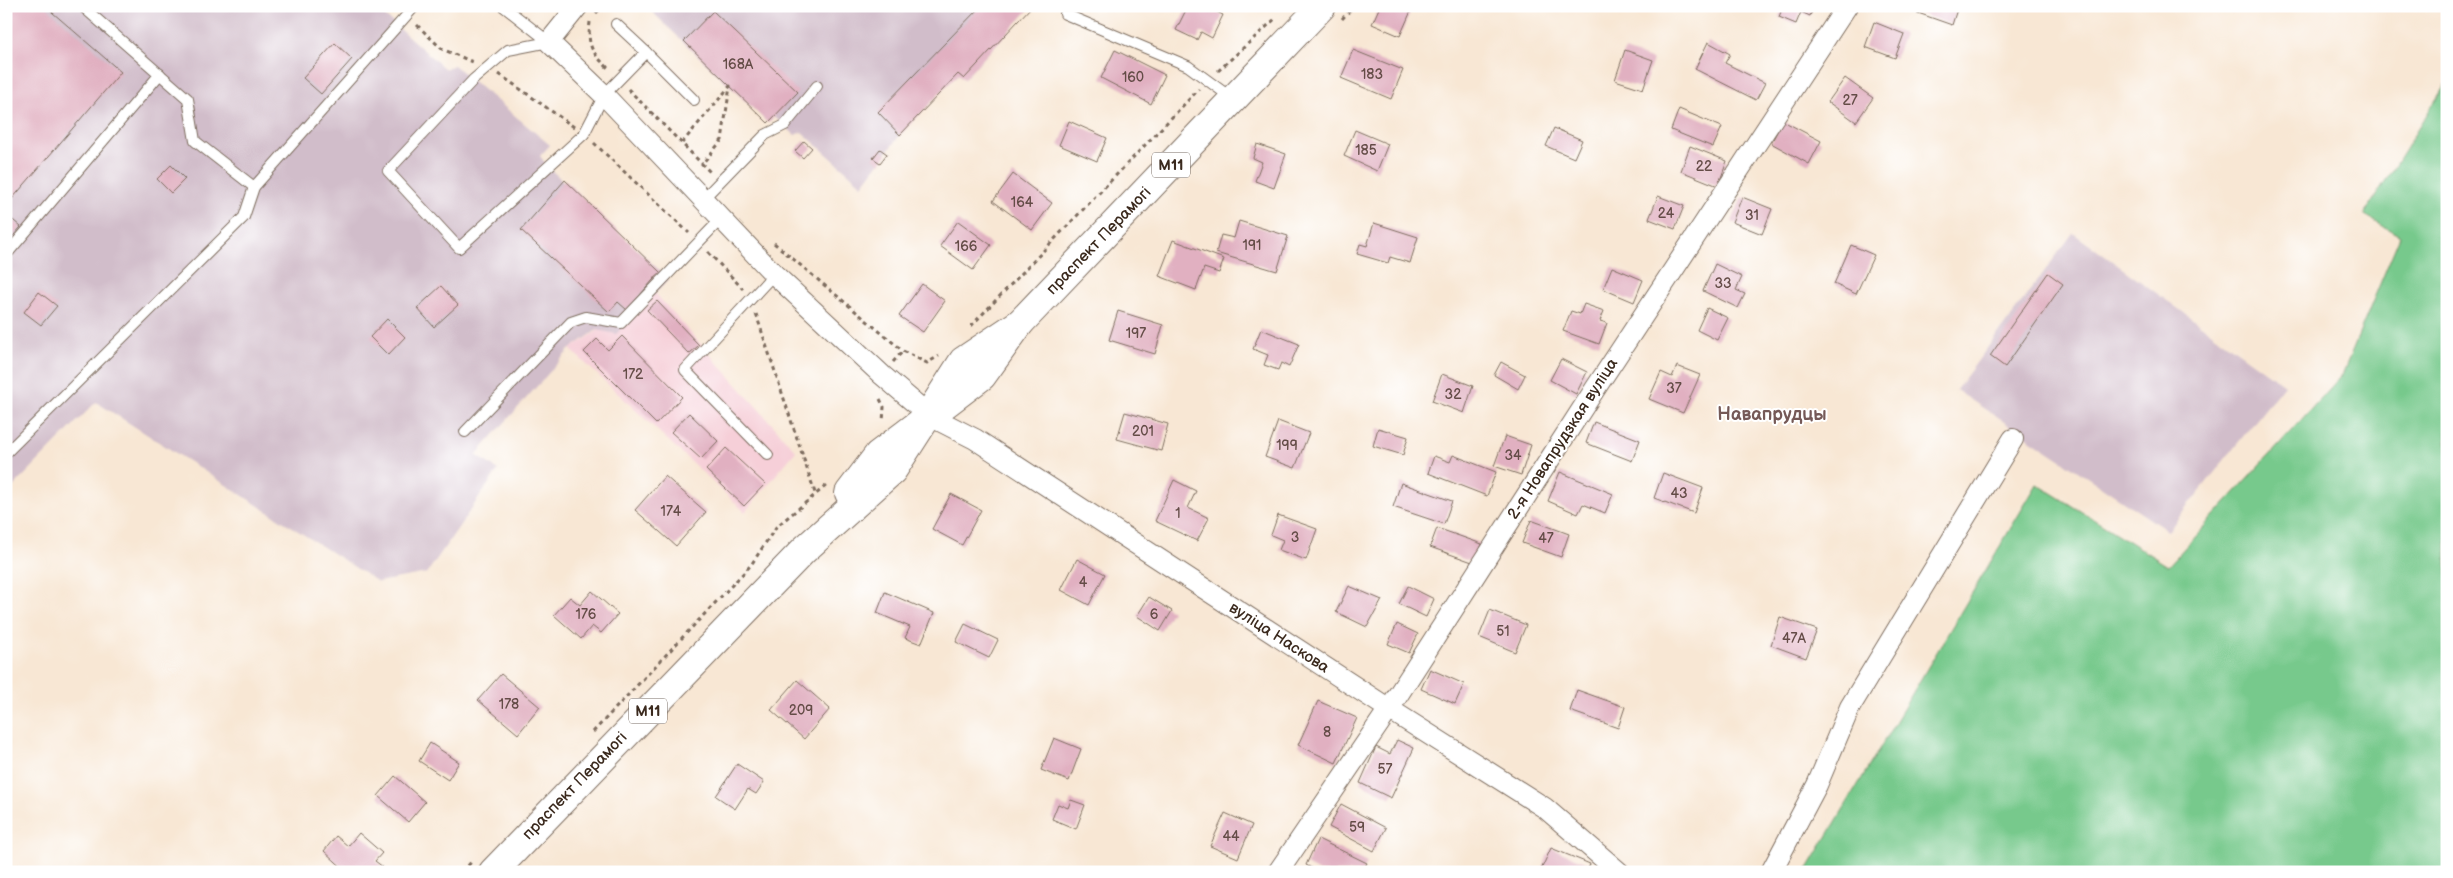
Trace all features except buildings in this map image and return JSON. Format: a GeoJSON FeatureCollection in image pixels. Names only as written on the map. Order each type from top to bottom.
{"type":"FeatureCollection","features":[{"type":"Feature","properties":{"kind":"main road","name":"праспект Перамогі"},"geometry":{"type":"LineString","coordinates":[[930,416],[982,376],[1020,323],[1233,99],[1331,14]]}},
{"type":"Feature","properties":{"kind":"main road","name":"праспект Перамогі"},"geometry":{"type":"LineString","coordinates":[[484,865],[804,550],[893,470],[930,416],[962,361],[1020,323]]}},
{"type":"Feature","properties":{"kind":"street"},"geometry":{"type":"LineString","coordinates":[[549,42],[578,6]]}},
{"type":"Feature","properties":{"kind":"street","name":"2-я Новапрудзкая вуліца"},"geometry":{"type":"LineString","coordinates":[[1278,872],[1389,709],[1601,380],[1847,6]]}},
{"type":"Feature","properties":{"kind":"street","name":"вуліца Наскова"},"geometry":{"type":"LineString","coordinates":[[549,42],[604,95],[703,199],[720,220],[774,274],[930,416],[975,439],[1389,709],[1545,808],[1620,872]]}},
{"type":"Feature","properties":{"kind":"street"},"geometry":{"type":"LineString","coordinates":[[1771,872],[1817,785],[1850,707],[2013,439]]}},
{"type":"Feature","properties":{"kind":"lane"},"geometry":{"type":"LineString","coordinates":[[82,6],[188,99],[195,141],[254,187]]}},
{"type":"Feature","properties":{"kind":"lane"},"geometry":{"type":"LineString","coordinates":[[6,453],[244,217],[254,187],[415,6]]}},
{"type":"Feature","properties":{"kind":"lane"},"geometry":{"type":"LineString","coordinates":[[503,6],[549,42]]}},
{"type":"Feature","properties":{"kind":"lane"},"geometry":{"type":"LineString","coordinates":[[1064,14],[1188,66],[1233,99]]}},
{"type":"Feature","properties":{"kind":"lane"},"geometry":{"type":"LineString","coordinates":[[616,24],[694,100]]}},
{"type":"Feature","properties":{"kind":"lane"},"geometry":{"type":"LineString","coordinates":[[549,42],[508,50],[490,68],[474,80],[388,171],[459,248],[584,134],[604,95],[646,52]]}},
{"type":"Feature","properties":{"kind":"lane"},"geometry":{"type":"LineString","coordinates":[[6,255],[160,74]]}},
{"type":"Feature","properties":{"kind":"lane"},"geometry":{"type":"LineString","coordinates":[[703,199],[765,135],[785,125],[817,86]]}},
{"type":"Feature","properties":{"kind":"lane"},"geometry":{"type":"LineString","coordinates":[[465,432],[571,322],[586,317],[621,324],[720,220]]}},
{"type":"Feature","properties":{"kind":"lane"},"geometry":{"type":"LineString","coordinates":[[768,455],[686,370],[774,274]]}},
{"type":"Feature","properties":{"kind":"path"},"geometry":{"type":"LineString","coordinates":[[603,6],[590,18],[588,39],[591,51],[719,183]]}},
{"type":"Feature","properties":{"kind":"path"},"geometry":{"type":"LineString","coordinates":[[1331,14],[1354,6]]}},
{"type":"Feature","properties":{"kind":"path"},"geometry":{"type":"LineString","coordinates":[[967,331],[1208,81],[1279,15]]}},
{"type":"Feature","properties":{"kind":"path"},"geometry":{"type":"LineString","coordinates":[[407,16],[442,50],[490,68]]}},
{"type":"Feature","properties":{"kind":"path"},"geometry":{"type":"LineString","coordinates":[[682,143],[730,86],[722,140],[702,164]]}},
{"type":"Feature","properties":{"kind":"path"},"geometry":{"type":"LineString","coordinates":[[767,238],[903,352],[927,362],[949,351],[962,361]]}},
{"type":"Feature","properties":{"kind":"path"},"geometry":{"type":"LineString","coordinates":[[590,736],[750,565],[776,527],[829,484]]}},
{"type":"Feature","properties":{"kind":"path"},"geometry":{"type":"LineString","coordinates":[[463,872],[484,865]]}},
{"type":"Feature","properties":{"kind":"shaded area"},"geometry":{"type":"Polygon","coordinates":[[[6,6],[374,6],[445,69],[454,65],[550,145],[540,156],[549,168],[669,279],[616,334],[597,330],[570,349],[476,455],[498,470],[427,573],[378,582],[96,402],[6,494],[6,6]]]}},
{"type":"Feature","properties":{"kind":"shaded area"},"geometry":{"type":"Polygon","coordinates":[[[646,6],[1032,6],[964,79],[958,74],[900,135],[862,185],[802,132],[795,135],[774,117],[768,123],[646,6]]]}},
{"type":"Feature","properties":{"kind":"shaded area"},"geometry":{"type":"Polygon","coordinates":[[[2073,233],[2284,385],[2168,531],[1956,390],[2073,233]]]}},
{"type":"Feature","properties":{"kind":"shaded area"},"geometry":{"type":"Polygon","coordinates":[[[655,293],[796,451],[745,512],[570,349],[655,293]]]}},
{"type":"Feature","properties":{"kind":"green space"},"geometry":{"type":"Polygon","coordinates":[[[2447,82],[2447,872],[1806,872],[2037,484],[2168,566],[2342,375],[2400,236],[2364,215],[2447,82]]]}},
{"type":"Feature","properties":{"kind":"district","name":"Навапрудцы"},"geometry":{"type":"Point","coordinates":[1772,414]}}]}
